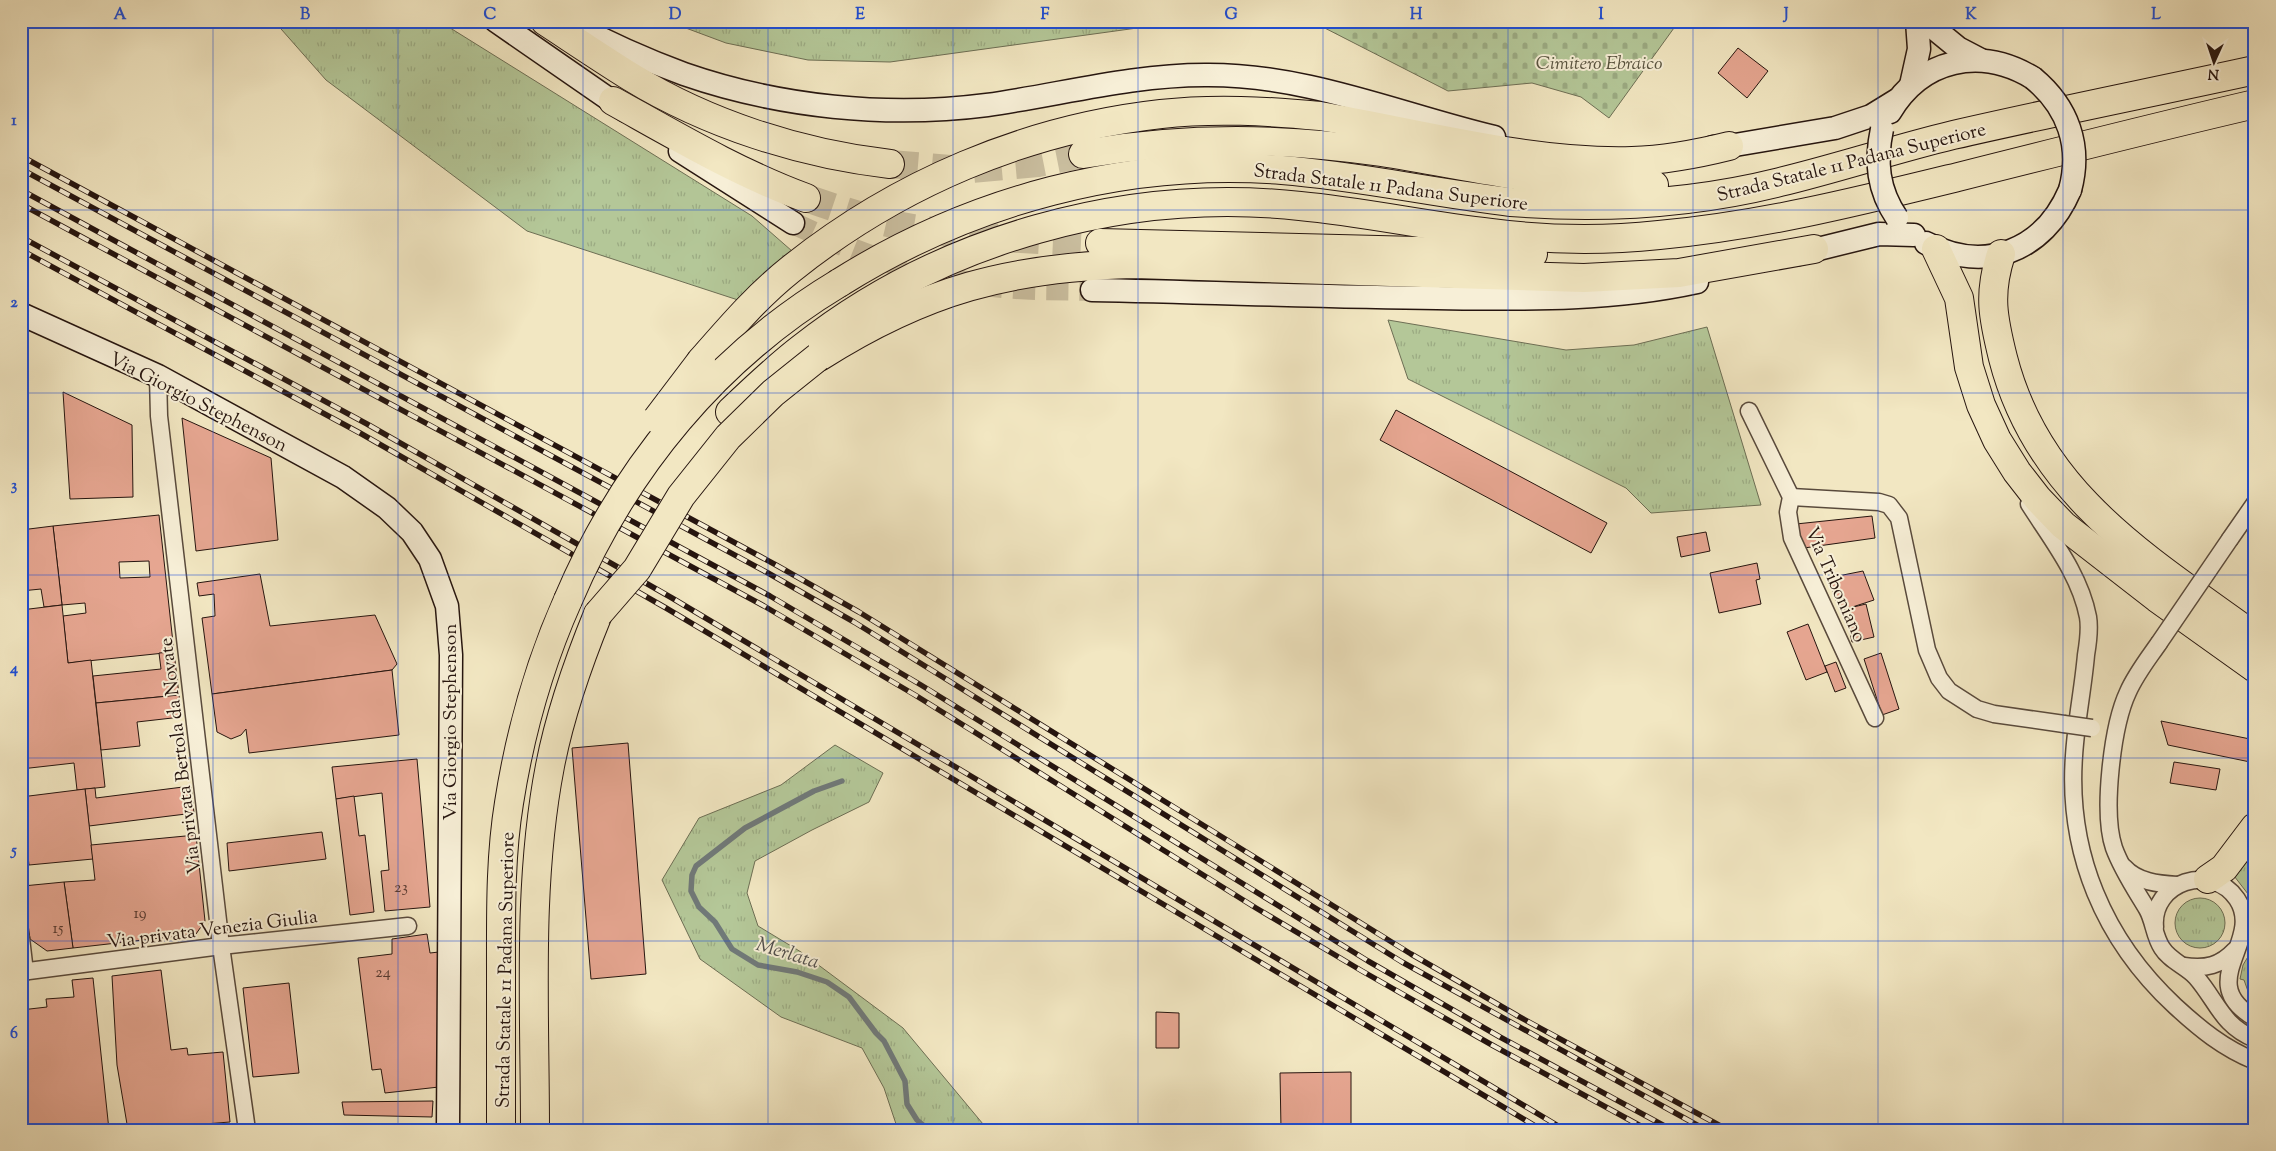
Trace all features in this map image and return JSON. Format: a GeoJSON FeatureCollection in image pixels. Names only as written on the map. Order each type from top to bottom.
{"type":"FeatureCollection","features":[{"type":"Feature","properties":{"kind":"highway"},"geometry":{"type":"LineString","coordinates":[[545,21],[632,78],[699,112],[776,140],[861,161],[890,164]]}},
{"type":"Feature","properties":{"kind":"highway","name":"Strada Statale 11 Padana Superiore"},"geometry":{"type":"LineString","coordinates":[[501,1130],[502,885],[509,805],[524,728],[551,638],[582,567],[635,474],[681,416],[722,373],[763,335],[868,265],[927,235],[1003,205],[1076,185],[1151,173],[1219,169],[1281,170],[1511,202],[1543,204],[1610,205],[1675,200],[1778,182],[1951,136],[2255,70]]}},
{"type":"Feature","properties":{"kind":"highway"},"geometry":{"type":"LineString","coordinates":[[613,101],[730,166],[766,183],[806,198]]}},
{"type":"Feature","properties":{"kind":"highway","name":"Strada Statale 11 Padana Superiore"},"geometry":{"type":"LineString","coordinates":[[535,1130],[535,917],[544,805],[556,736],[577,670],[598,614],[616,575],[664,491],[703,442],[752,391],[803,347],[882,295],[953,260],[1016,236],[1084,218],[1174,204],[1225,202],[1294,205],[1495,234],[1592,238],[1660,235],[1839,206],[2255,104]]}},
{"type":"Feature","properties":{"kind":"highway"},"geometry":{"type":"LineString","coordinates":[[568,600],[586,532],[606,492],[701,361],[756,301],[791,269],[876,211],[905,194],[966,164],[1008,148],[1067,130],[1154,115],[1227,111],[1320,116],[1495,148],[1589,160],[1631,161],[1666,159],[1729,146]]}},
{"type":"Feature","properties":{"kind":"highway"},"geometry":{"type":"LineString","coordinates":[[1083,154],[1170,142],[1249,140],[1286,142],[1382,152],[1529,178],[1595,184],[1653,185],[1733,175],[1951,136]]}},
{"type":"Feature","properties":{"kind":"highway"},"geometry":{"type":"LineString","coordinates":[[1100,243],[1504,253],[1631,253],[1697,244],[1839,206]]}},
{"type":"Feature","properties":{"kind":"highway"},"geometry":{"type":"LineString","coordinates":[[1925,242],[1958,298],[1970,367],[1981,405],[1997,440],[2016,472],[2063,525],[2157,598],[2255,668]]}},
{"type":"Feature","properties":{"kind":"highway"},"geometry":{"type":"LineString","coordinates":[[598,614],[637,568],[682,496],[704,466],[728,437],[762,404],[796,374],[842,342],[887,317],[943,294],[1036,271],[1095,265],[1134,264],[1610,278],[1679,273],[1814,249]]}},
{"type":"Feature","properties":{"kind":"highway"},"geometry":{"type":"LineString","coordinates":[[2001,254],[1992,285],[1992,299],[2000,346],[2017,399],[2027,421],[2054,467],[2074,493],[2131,547],[2255,637]]}},
{"type":"Feature","properties":{"kind":"highway"},"geometry":{"type":"LineString","coordinates":[[2208,880],[2224,868],[2255,827]]}},
{"type":"Feature","properties":{"kind":"street"},"geometry":{"type":"LineString","coordinates":[[496,21],[613,101],[674,146],[793,223]]}},
{"type":"Feature","properties":{"kind":"street"},"geometry":{"type":"LineString","coordinates":[[566,21],[611,44],[685,74],[772,97],[820,105],[905,110],[947,109],[1032,98],[1101,84],[1139,79],[1205,75],[1242,76],[1315,87],[1353,96],[1466,130],[1537,144],[1626,151],[1729,146],[1835,128],[1871,116],[1927,74],[1943,66],[1962,61],[1981,60],[2007,65],[2033,78],[2055,100],[2070,127],[2075,156],[2070,190],[2058,214],[2041,233],[2019,248],[2001,254],[1968,257],[1952,254],[1925,242],[1879,234],[1814,249],[1746,270],[1694,282],[1591,298],[1529,300],[1369,298],[1092,290]]}},
{"type":"Feature","properties":{"kind":"street"},"geometry":{"type":"LineString","coordinates":[[1917,21],[1918,49],[1904,92],[1882,129],[1878,149],[1879,175],[1886,200],[1897,218],[1925,242]]}},
{"type":"Feature","properties":{"kind":"street"},"geometry":{"type":"LineString","coordinates":[[1925,21],[1958,48],[1981,60]]}},
{"type":"Feature","properties":{"kind":"street","name":"Via Giorgio Stephenson"},"geometry":{"type":"LineString","coordinates":[[21,314],[158,376],[343,477],[387,508],[412,532],[430,559],[447,606],[450,628],[448,1130]]}},
{"type":"Feature","properties":{"kind":"street","name":"Via privata Bertola da Novate"},"geometry":{"type":"LineString","coordinates":[[158,376],[159,416],[221,946],[247,1130]]}},
{"type":"Feature","properties":{"kind":"street","name":"Via Triboniano"},"geometry":{"type":"LineString","coordinates":[[1749,411],[1791,497],[1788,512],[1792,538],[1874,718]]}},
{"type":"Feature","properties":{"kind":"street"},"geometry":{"type":"LineString","coordinates":[[1997,440],[2024,496],[2061,552],[2083,598],[2088,620],[2085,670],[2074,755],[2073,784],[2075,819],[2080,850],[2089,881],[2111,927],[2150,982],[2207,1035],[2232,1051],[2255,1061]]}},
{"type":"Feature","properties":{"kind":"street"},"geometry":{"type":"LineString","coordinates":[[1791,497],[1879,502],[1889,505],[1899,518],[1927,650],[1939,678],[1949,691],[1977,709],[1994,714],[2116,731]]}},
{"type":"Feature","properties":{"kind":"street"},"geometry":{"type":"LineString","coordinates":[[2255,503],[2128,690],[2116,731],[2108,817],[2112,840],[2120,862],[2151,916],[2162,948],[2172,959],[2184,966],[2203,986],[2229,1024],[2255,1039]]}},
{"type":"Feature","properties":{"kind":"street"},"geometry":{"type":"LineString","coordinates":[[2120,862],[2126,870],[2145,880],[2177,884],[2192,879],[2208,880],[2220,884],[2230,891],[2243,912],[2244,924],[2242,937],[2229,967],[2229,985],[2239,1006],[2255,1018]]}},
{"type":"Feature","properties":{"kind":"street"},"geometry":{"type":"LineString","coordinates":[[2156,934],[2155,920],[2158,906],[2166,894],[2177,884]]}},
{"type":"Feature","properties":{"kind":"street","name":"Via privata Venezia Giulia"},"geometry":{"type":"LineString","coordinates":[[23,972],[221,946],[408,926]]}},
{"type":"Feature","properties":{"kind":"street"},"geometry":{"type":"LineString","coordinates":[[21,938],[23,972]]}},
{"type":"Feature","properties":{"kind":"street"},"geometry":{"type":"LineString","coordinates":[[2184,966],[2199,968],[2214,966],[2227,959],[2237,948]]}},
{"type":"Feature","properties":{"kind":"green space"},"geometry":{"type":"Polygon","coordinates":[[[274,21],[439,21],[752,216],[792,251],[738,300],[527,231],[326,80],[274,21]]]}},
{"type":"Feature","properties":{"kind":"green space"},"geometry":{"type":"Polygon","coordinates":[[[667,21],[1233,21],[1233,23],[1159,25],[890,62],[808,60],[726,43],[667,21]]]}},
{"type":"Feature","properties":{"kind":"green space","name":"Cimitero Ebraico"},"geometry":{"type":"Polygon","coordinates":[[[1311,21],[1679,21],[1609,118],[1581,97],[1532,83],[1448,91],[1311,21]]]}},
{"type":"Feature","properties":{"kind":"green space"},"geometry":{"type":"Polygon","coordinates":[[[1388,320],[1566,350],[1634,345],[1707,327],[1761,505],[1651,513],[1626,488],[1408,379],[1388,320]]]}},
{"type":"Feature","properties":{"kind":"green space"},"geometry":{"type":"Polygon","coordinates":[[[835,745],[883,773],[869,802],[755,861],[747,893],[758,926],[801,952],[903,1028],[988,1130],[898,1130],[884,1088],[862,1048],[781,1017],[700,959],[662,880],[699,818],[781,785],[835,745]]]}},
{"type":"Feature","properties":{"kind":"green space"},"geometry":{"type":"Polygon","coordinates":[[[2255,840],[2255,906],[2231,872],[2255,840]]]}},
{"type":"Feature","properties":{"kind":"green space"},"geometry":{"type":"Polygon","coordinates":[[[2195,898],[2205,898],[2218,905],[2225,918],[2225,928],[2218,941],[2205,948],[2195,948],[2186,944],[2179,937],[2175,928],[2175,918],[2179,909],[2186,902],[2195,898]]]}},
{"type":"Feature","properties":{"kind":"green space"},"geometry":{"type":"Polygon","coordinates":[[[2255,945],[2255,999],[2249,994],[2244,980],[2240,979],[2243,965],[2255,945]]]}},
{"type":"Feature","properties":{"kind":"building"},"geometry":{"type":"Polygon","coordinates":[[[1738,48],[1768,71],[1747,98],[1718,73],[1738,48]]]}},
{"type":"Feature","properties":{"kind":"building"},"geometry":{"type":"Polygon","coordinates":[[[63,392],[132,425],[133,497],[70,499],[63,392]]]}},
{"type":"Feature","properties":{"kind":"building"},"geometry":{"type":"Polygon","coordinates":[[[1396,410],[1607,523],[1591,553],[1380,440],[1396,410]]]}},
{"type":"Feature","properties":{"kind":"building"},"geometry":{"type":"Polygon","coordinates":[[[182,418],[271,458],[278,540],[196,551],[182,418]]]}},
{"type":"Feature","properties":{"kind":"building"},"geometry":{"type":"Polygon","coordinates":[[[159,515],[174,652],[68,663],[63,616],[86,613],[85,603],[62,605],[53,526],[159,515]],[[149,561],[119,562],[120,578],[150,577],[149,561]]]}},
{"type":"Feature","properties":{"kind":"building"},"geometry":{"type":"Polygon","coordinates":[[[1872,516],[1875,538],[1804,548],[1796,524],[1872,516]]]}},
{"type":"Feature","properties":{"kind":"building"},"geometry":{"type":"Polygon","coordinates":[[[53,526],[62,605],[44,607],[41,589],[21,591],[21,530],[53,526]]]}},
{"type":"Feature","properties":{"kind":"building"},"geometry":{"type":"Polygon","coordinates":[[[1706,532],[1710,551],[1681,557],[1677,537],[1706,532]]]}},
{"type":"Feature","properties":{"kind":"building"},"geometry":{"type":"Polygon","coordinates":[[[1757,563],[1760,579],[1756,580],[1761,604],[1719,613],[1710,573],[1757,563]]]}},
{"type":"Feature","properties":{"kind":"building"},"geometry":{"type":"Polygon","coordinates":[[[1863,571],[1874,600],[1840,611],[1828,578],[1863,571]]]}},
{"type":"Feature","properties":{"kind":"building"},"geometry":{"type":"Polygon","coordinates":[[[260,574],[270,626],[375,615],[397,664],[392,670],[212,694],[202,618],[215,616],[214,594],[199,596],[197,583],[260,574]]]}},
{"type":"Feature","properties":{"kind":"building"},"geometry":{"type":"Polygon","coordinates":[[[1866,604],[1874,637],[1852,642],[1845,609],[1866,604]]]}},
{"type":"Feature","properties":{"kind":"building"},"geometry":{"type":"Polygon","coordinates":[[[62,605],[68,663],[91,660],[105,787],[77,790],[74,763],[21,769],[21,610],[62,605]]]}},
{"type":"Feature","properties":{"kind":"building"},"geometry":{"type":"Polygon","coordinates":[[[1808,624],[1827,672],[1806,680],[1787,632],[1808,624]]]}},
{"type":"Feature","properties":{"kind":"building"},"geometry":{"type":"Polygon","coordinates":[[[174,652],[179,695],[96,703],[93,676],[161,669],[159,653],[174,652]]]}},
{"type":"Feature","properties":{"kind":"building"},"geometry":{"type":"Polygon","coordinates":[[[1881,653],[1899,709],[1882,715],[1864,659],[1881,653]]]}},
{"type":"Feature","properties":{"kind":"building"},"geometry":{"type":"Polygon","coordinates":[[[1836,662],[1846,688],[1835,692],[1825,666],[1836,662]]]}},
{"type":"Feature","properties":{"kind":"building"},"geometry":{"type":"Polygon","coordinates":[[[392,670],[399,735],[249,753],[246,729],[241,735],[231,739],[217,732],[212,694],[392,670]]]}},
{"type":"Feature","properties":{"kind":"building"},"geometry":{"type":"Polygon","coordinates":[[[179,695],[181,717],[137,722],[140,746],[101,750],[96,703],[179,695]]]}},
{"type":"Feature","properties":{"kind":"building"},"geometry":{"type":"Polygon","coordinates":[[[2161,721],[2255,740],[2255,763],[2168,745],[2161,721]]]}},
{"type":"Feature","properties":{"kind":"building"},"geometry":{"type":"Polygon","coordinates":[[[628,743],[646,974],[591,979],[572,748],[628,743]]]}},
{"type":"Feature","properties":{"kind":"building"},"geometry":{"type":"Polygon","coordinates":[[[417,759],[430,907],[385,911],[381,871],[389,870],[382,793],[336,799],[332,767],[417,759]]]}},
{"type":"Feature","properties":{"kind":"building"},"geometry":{"type":"Polygon","coordinates":[[[2174,762],[2220,769],[2216,790],[2170,783],[2174,762]]]}},
{"type":"Feature","properties":{"kind":"building"},"geometry":{"type":"Polygon","coordinates":[[[191,786],[194,813],[89,826],[85,789],[95,788],[96,798],[191,786]]]}},
{"type":"Feature","properties":{"kind":"building"},"geometry":{"type":"Polygon","coordinates":[[[85,789],[93,859],[29,865],[21,797],[85,789]]]}},
{"type":"Feature","properties":{"kind":"building"},"geometry":{"type":"Polygon","coordinates":[[[354,796],[359,836],[365,835],[374,912],[350,915],[336,799],[354,796]]]}},
{"type":"Feature","properties":{"kind":"building"},"geometry":{"type":"Polygon","coordinates":[[[322,832],[326,859],[229,871],[227,843],[322,832]]]}},
{"type":"Feature","properties":{"kind":"building"},"geometry":{"type":"Polygon","coordinates":[[[196,835],[205,921],[196,934],[73,948],[64,882],[95,880],[91,845],[196,835]]]}},
{"type":"Feature","properties":{"kind":"building"},"geometry":{"type":"Polygon","coordinates":[[[64,882],[73,948],[47,951],[30,939],[23,886],[64,882]]]}},
{"type":"Feature","properties":{"kind":"building"},"geometry":{"type":"Polygon","coordinates":[[[427,934],[430,953],[439,952],[439,1087],[385,1093],[381,1069],[372,1070],[358,958],[392,954],[392,939],[427,934]]]}},
{"type":"Feature","properties":{"kind":"building"},"geometry":{"type":"Polygon","coordinates":[[[161,970],[171,1050],[187,1048],[188,1055],[223,1052],[230,1122],[128,1130],[117,1065],[112,976],[161,970]]]}},
{"type":"Feature","properties":{"kind":"building"},"geometry":{"type":"Polygon","coordinates":[[[93,978],[109,1130],[22,1130],[21,1010],[47,1007],[46,999],[74,997],[72,980],[93,978]]]}},
{"type":"Feature","properties":{"kind":"building"},"geometry":{"type":"Polygon","coordinates":[[[289,983],[299,1073],[253,1077],[243,988],[289,983]]]}},
{"type":"Feature","properties":{"kind":"building"},"geometry":{"type":"Polygon","coordinates":[[[1156,1012],[1179,1013],[1179,1048],[1156,1048],[1156,1012]]]}},
{"type":"Feature","properties":{"kind":"building"},"geometry":{"type":"Polygon","coordinates":[[[1351,1072],[1351,1129],[1281,1129],[1280,1073],[1351,1072]]]}},
{"type":"Feature","properties":{"kind":"building"},"geometry":{"type":"Polygon","coordinates":[[[433,1101],[432,1117],[344,1115],[342,1102],[433,1101]]]}},
{"type":"Feature","properties":{"kind":"building"},"geometry":{"type":"Polygon","coordinates":[[[195,1126],[195,1130],[139,1130],[195,1126]]]}},
{"type":"Feature","properties":{"kind":"waterway","name":"Merlata"},"geometry":{"type":"LineString","coordinates":[[842,781],[814,791],[745,828],[696,866],[692,875],[691,891],[699,907],[715,922],[732,949],[758,965],[797,972],[827,982],[849,997],[884,1041],[905,1081],[907,1104],[917,1120],[929,1130]]}},
{"type":"Feature","properties":{"kind":"tunnel"},"geometry":{"type":"LineString","coordinates":[[890,164],[962,170],[1038,163],[1083,154]]}},
{"type":"Feature","properties":{"kind":"tunnel"},"geometry":{"type":"LineString","coordinates":[[806,198],[873,219],[913,228],[1029,240],[1100,243]]}},
{"type":"Feature","properties":{"kind":"tunnel"},"geometry":{"type":"LineString","coordinates":[[793,223],[839,244],[887,262],[935,276],[998,287],[1092,290]]}},
{"type":"Feature","properties":{"kind":"railway"},"geometry":{"type":"LineString","coordinates":[[21,156],[776,565],[859,612],[1411,954],[1518,1016],[1728,1130]]}},
{"type":"Feature","properties":{"kind":"railway"},"geometry":{"type":"LineString","coordinates":[[21,169],[768,573],[854,622],[1402,962],[1706,1130]]}},
{"type":"Feature","properties":{"kind":"railway"},"geometry":{"type":"LineString","coordinates":[[21,190],[770,596],[921,685],[1368,961],[1500,1037],[1672,1130]]}},
{"type":"Feature","properties":{"kind":"railway"},"geometry":{"type":"LineString","coordinates":[[21,204],[764,606],[915,695],[1256,908],[1362,971],[1492,1045],[1648,1130]]}},
{"type":"Feature","properties":{"kind":"railway"},"geometry":{"type":"LineString","coordinates":[[21,237],[367,424],[672,598],[1565,1130]]}},
{"type":"Feature","properties":{"kind":"railway"},"geometry":{"type":"LineString","coordinates":[[21,250],[360,433],[666,608],[1542,1130]]}}]}
